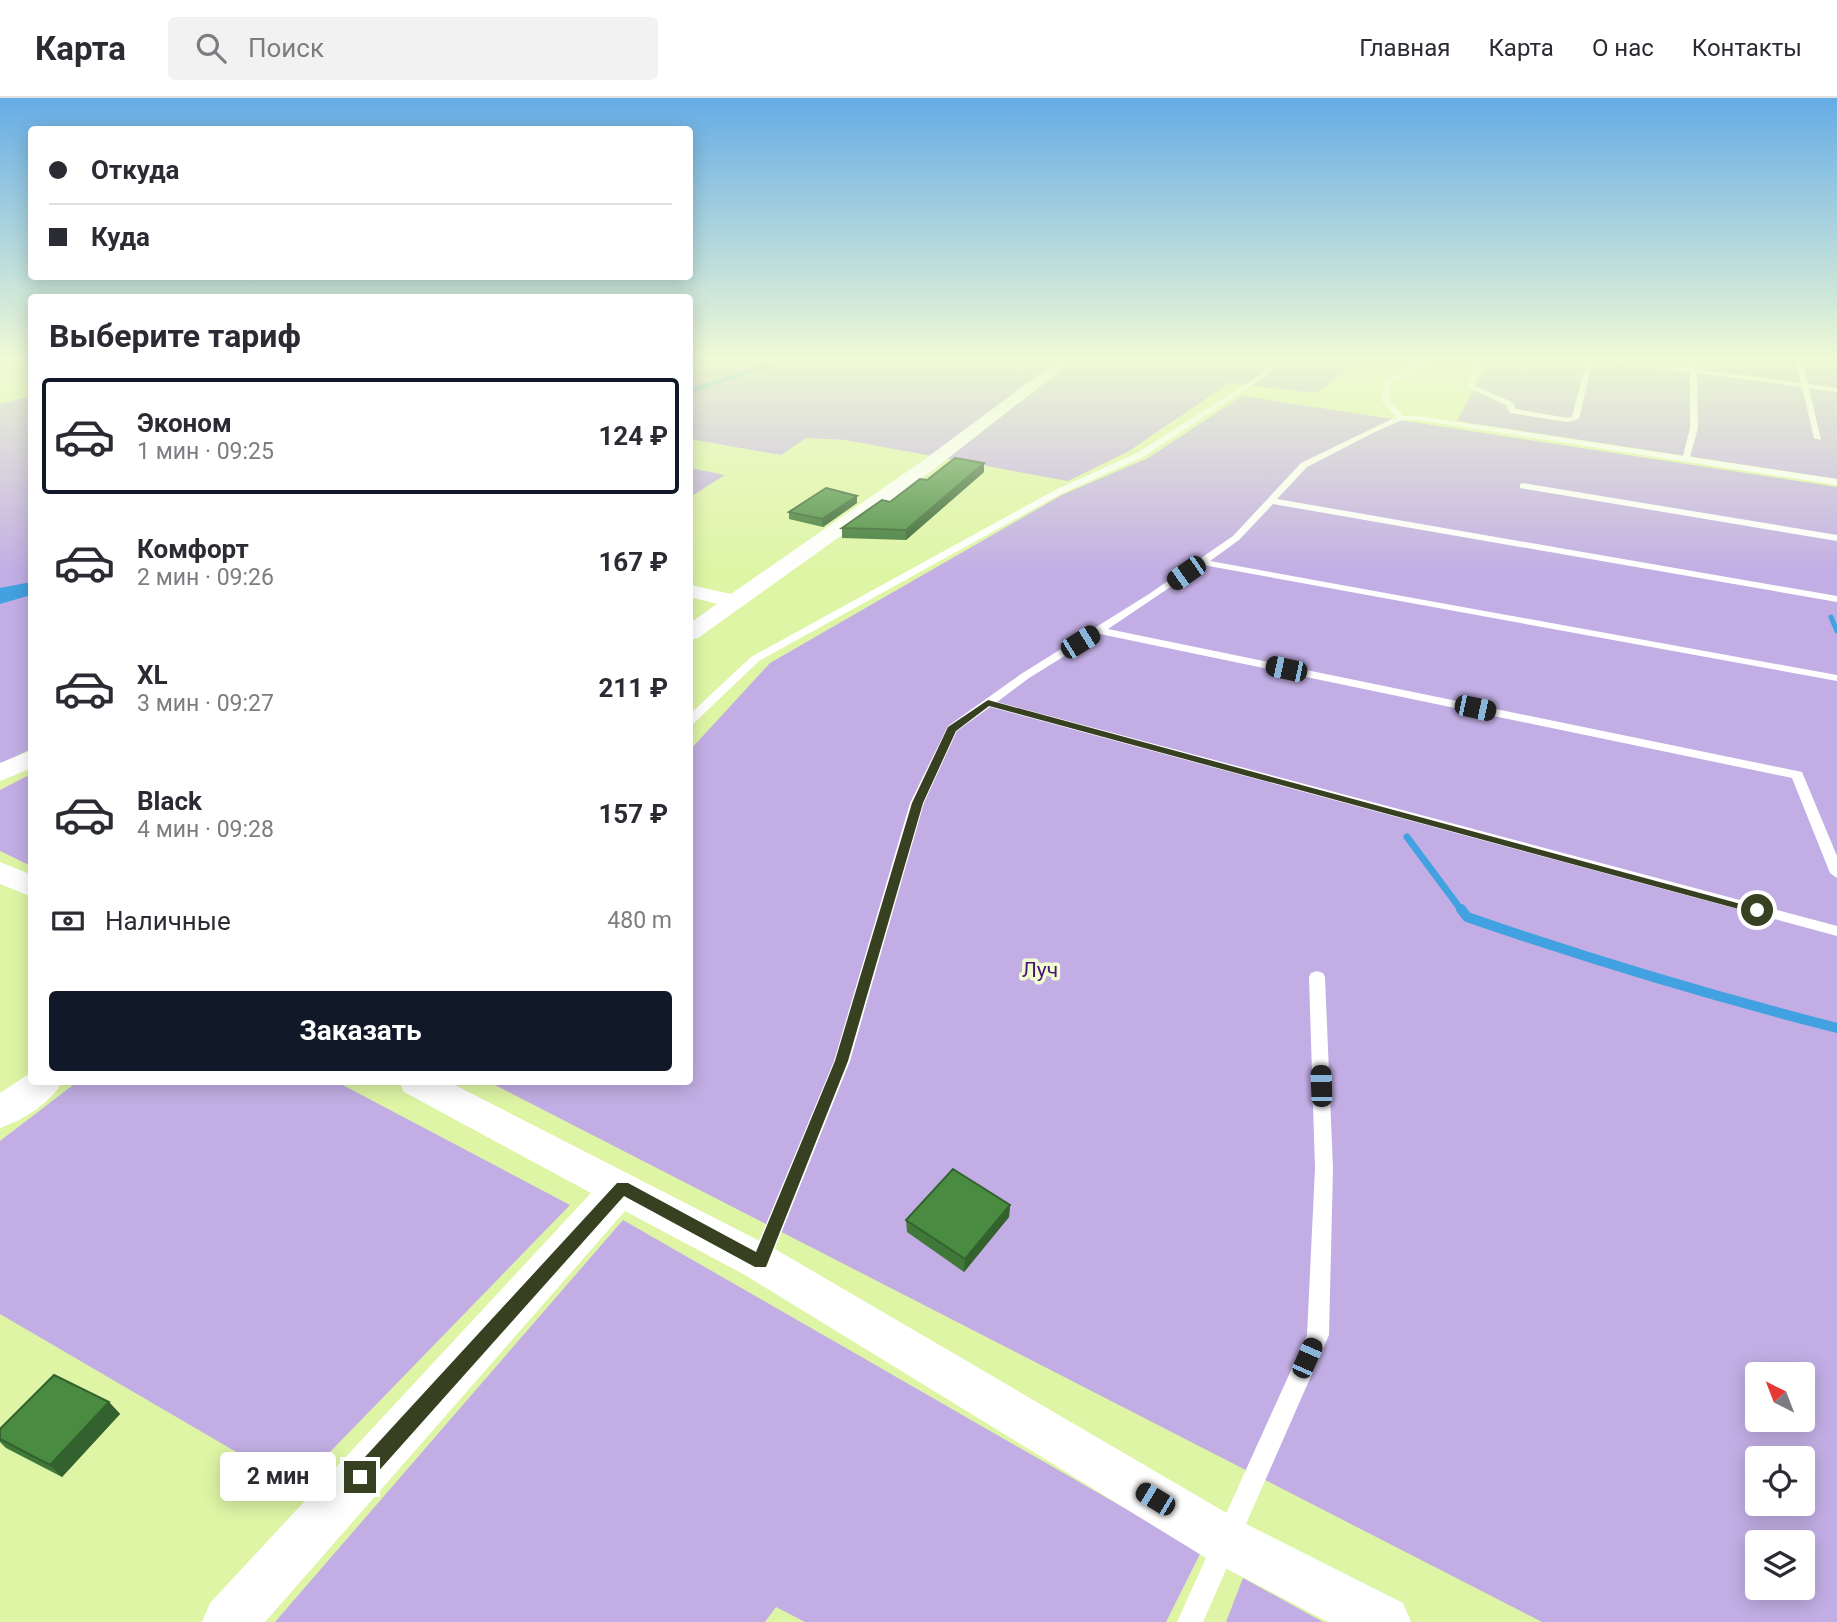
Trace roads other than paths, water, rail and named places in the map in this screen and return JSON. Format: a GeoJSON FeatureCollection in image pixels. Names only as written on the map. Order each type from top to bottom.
{"type":"FeatureCollection","features":[{"type":"Feature","properties":{"kind":"street"},"geometry":{"type":"LineString","coordinates":[[693,631],[974,430]]}},
{"type":"Feature","properties":{"kind":"street"},"geometry":{"type":"LineString","coordinates":[[693,592],[735,602]]}},
{"type":"Feature","properties":{"kind":"street"},"geometry":{"type":"LineString","coordinates":[[0,773],[28,760]]}},
{"type":"Feature","properties":{"kind":"street"},"geometry":{"type":"LineString","coordinates":[[0,872],[28,885]]}},
{"type":"Feature","properties":{"kind":"street"},"geometry":{"type":"LineString","coordinates":[[0,1113],[40,1085]]}},
{"type":"Feature","properties":{"kind":"street"},"geometry":{"type":"LineString","coordinates":[[423,1085],[622,1187],[760,1262],[1224,1540],[1384,1622]]}},
{"type":"Feature","properties":{"kind":"street"},"geometry":{"type":"LineString","coordinates":[[229,1622],[622,1187]]}},
{"type":"Feature","properties":{"kind":"lane"},"geometry":{"type":"LineString","coordinates":[[693,717],[755,659],[1058,492],[1140,455],[1178,430]]}},
{"type":"Feature","properties":{"kind":"lane"},"geometry":{"type":"LineString","coordinates":[[760,1262],[842,1061],[918,803],[952,729],[1236,538],[1304,465],[1376,430]]}},
{"type":"Feature","properties":{"kind":"lane"},"geometry":{"type":"LineString","coordinates":[[1497,430],[1837,482]]}},
{"type":"Feature","properties":{"kind":"lane"},"geometry":{"type":"LineString","coordinates":[[1686,459],[1693,430]]}},
{"type":"Feature","properties":{"kind":"lane"},"geometry":{"type":"LineString","coordinates":[[1816,430],[1818,438]]}},
{"type":"Feature","properties":{"kind":"lane"},"geometry":{"type":"LineString","coordinates":[[1523,486],[1837,538]]}},
{"type":"Feature","properties":{"kind":"lane"},"geometry":{"type":"LineString","coordinates":[[1270,501],[1837,599]]}},
{"type":"Feature","properties":{"kind":"lane"},"geometry":{"type":"LineString","coordinates":[[1202,562],[1837,678]]}},
{"type":"Feature","properties":{"kind":"lane"},"geometry":{"type":"LineString","coordinates":[[1098,630],[1797,775],[1837,873]]}},
{"type":"Feature","properties":{"kind":"lane"},"geometry":{"type":"LineString","coordinates":[[988,703],[1837,931]]}},
{"type":"Feature","properties":{"kind":"lane"},"geometry":{"type":"LineString","coordinates":[[1190,1622],[1224,1540],[1318,1335],[1324,1168],[1317,976]]}},
{"type":"Feature","properties":{"kind":"water"},"geometry":{"type":"Polygon","coordinates":[[[28,583],[28,596],[0,604],[0,588],[28,583]]]}},
{"type":"Feature","properties":{"kind":"waterway"},"geometry":{"type":"LineString","coordinates":[[1831,617],[1837,631]]}},
{"type":"Feature","properties":{"kind":"waterway"},"geometry":{"type":"LineString","coordinates":[[1407,837],[1462,911]]}},
{"type":"Feature","properties":{"kind":"waterway"},"geometry":{"type":"LineString","coordinates":[[1461,909],[1467,917],[1605,962],[1837,1028]]}},
{"type":"Feature","properties":{"kind":"park label","name":"Луч"},"geometry":{"type":"Point","coordinates":[1040,970]}}]}
